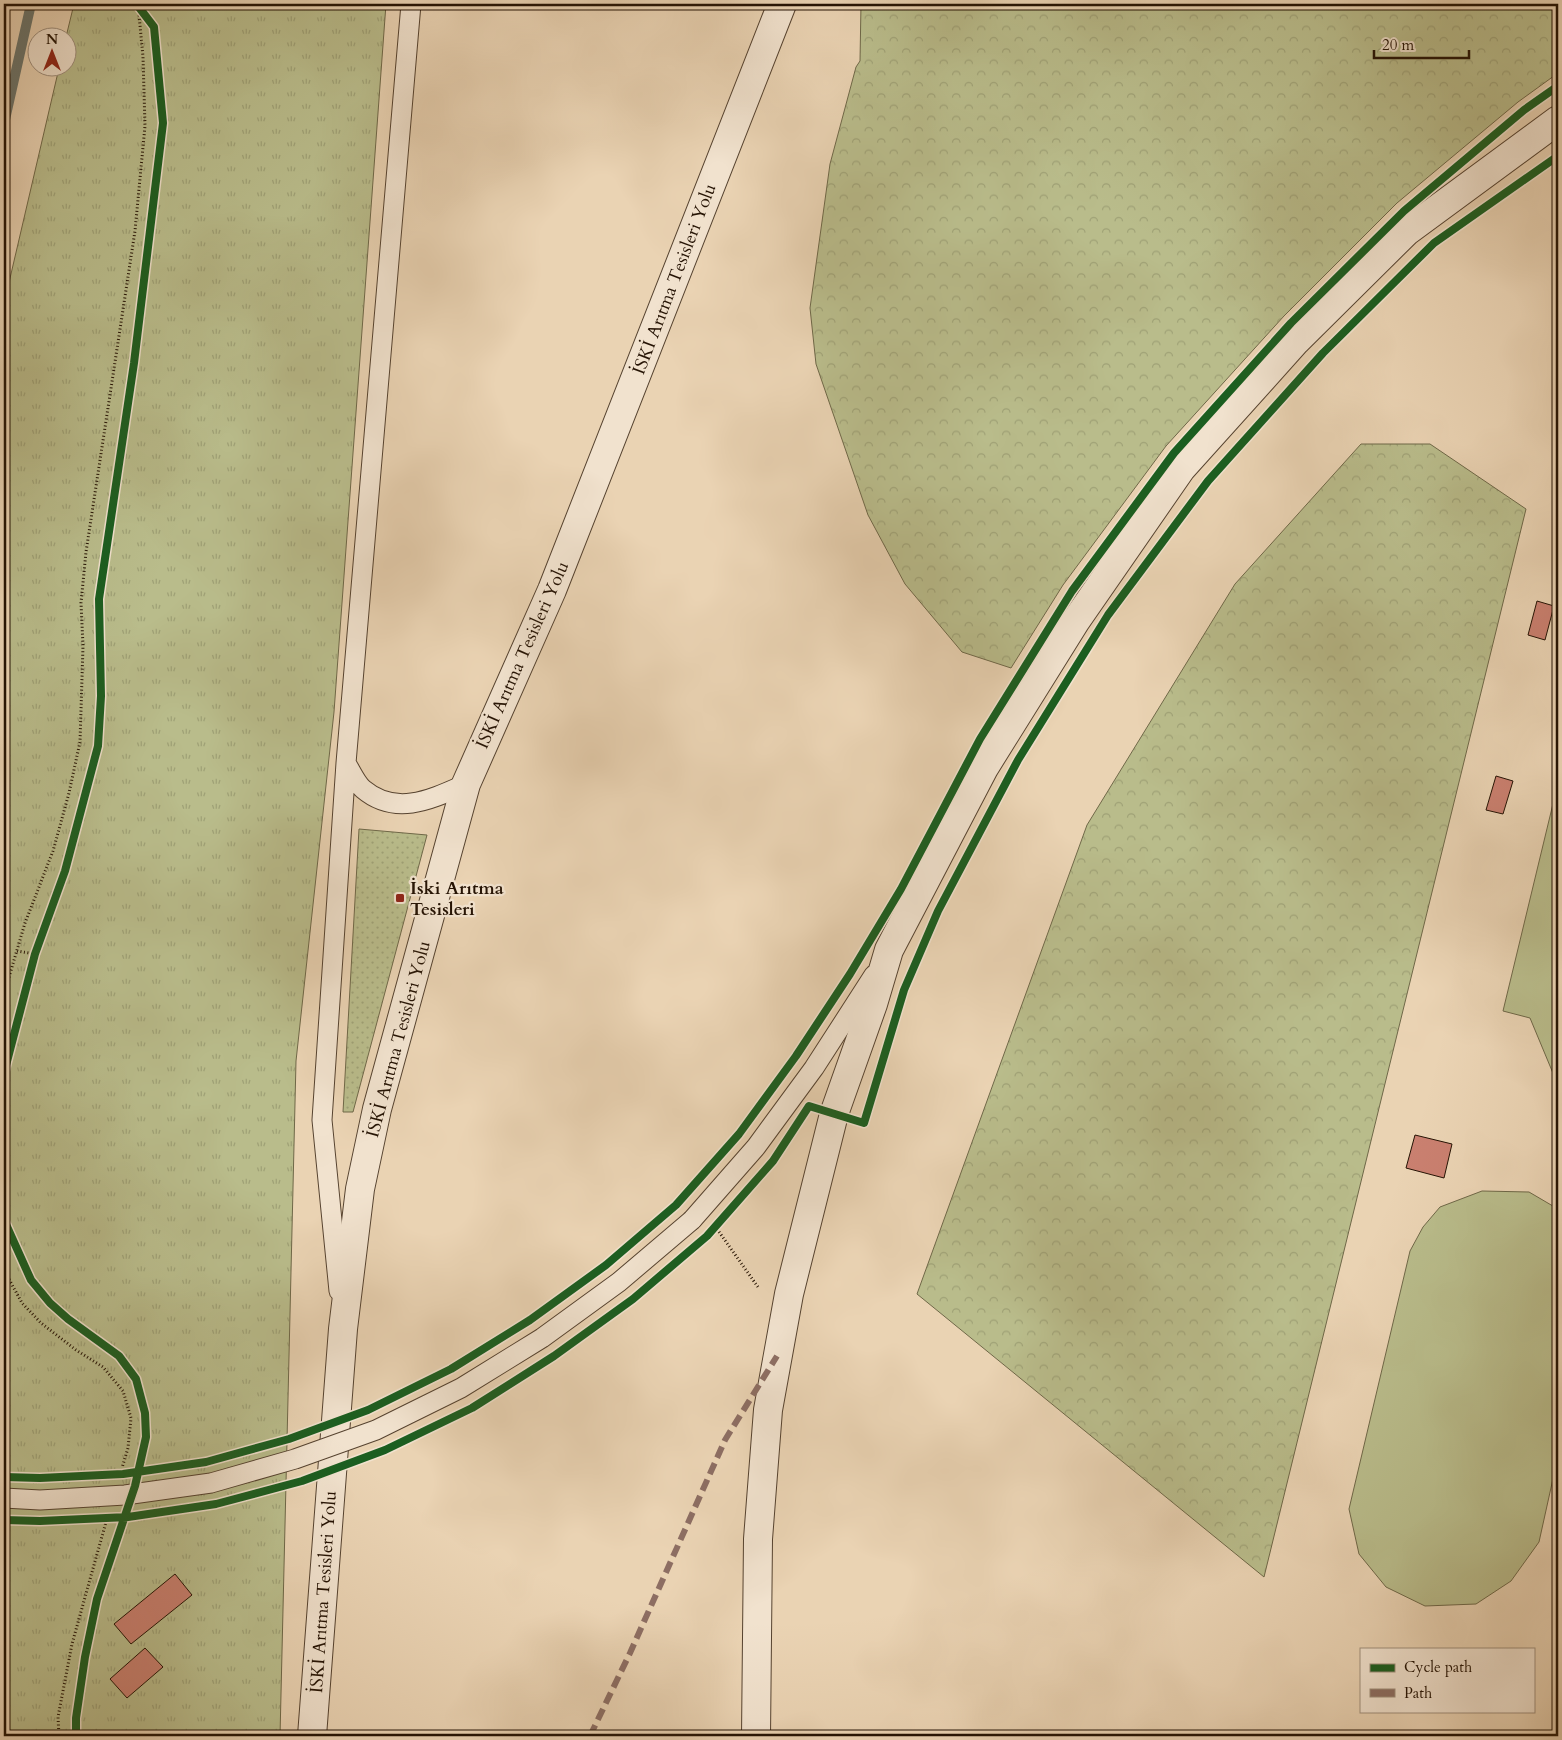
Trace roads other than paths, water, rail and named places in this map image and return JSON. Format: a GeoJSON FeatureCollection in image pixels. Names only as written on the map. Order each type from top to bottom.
{"type":"FeatureCollection","features":[{"type":"Feature","properties":{"kind":"street","name":"İSKİ Arıtma Tesisleri Yolu"},"geometry":{"type":"LineString","coordinates":[[312,1736],[343,1329],[360,1189],[377,1109],[466,784],[552,590],[782,4]]}},
{"type":"Feature","properties":{"kind":"street"},"geometry":{"type":"LineString","coordinates":[[756,1736],[758,1539],[768,1410],[789,1294],[834,1114],[873,1004],[889,950],[984,768],[1075,622],[1181,469],[1296,341],[1406,232],[1558,120]]}},
{"type":"Feature","properties":{"kind":"lane","name":"İSKİ Arıtma Tesisleri Yolu"},"geometry":{"type":"LineString","coordinates":[[343,1329],[322,1120],[346,762],[411,4]]}},
{"type":"Feature","properties":{"kind":"lane"},"geometry":{"type":"LineString","coordinates":[[346,762],[361,788],[378,799],[402,805],[425,800],[466,784]]}},
{"type":"Feature","properties":{"kind":"lane"},"geometry":{"type":"LineString","coordinates":[[4,1498],[40,1500],[125,1496],[211,1483],[295,1460],[376,1430],[462,1388],[542,1338],[620,1282],[692,1220],[756,1147],[814,1068],[868,986],[889,950]]}},
{"type":"Feature","properties":{"kind":"waterway"},"geometry":{"type":"LineString","coordinates":[[4,124],[31,4]]}},
{"type":"Feature","properties":{"kind":"place","name":"İski Arıtma Tesisleri"},"geometry":{"type":"Point","coordinates":[400,898]}}]}
